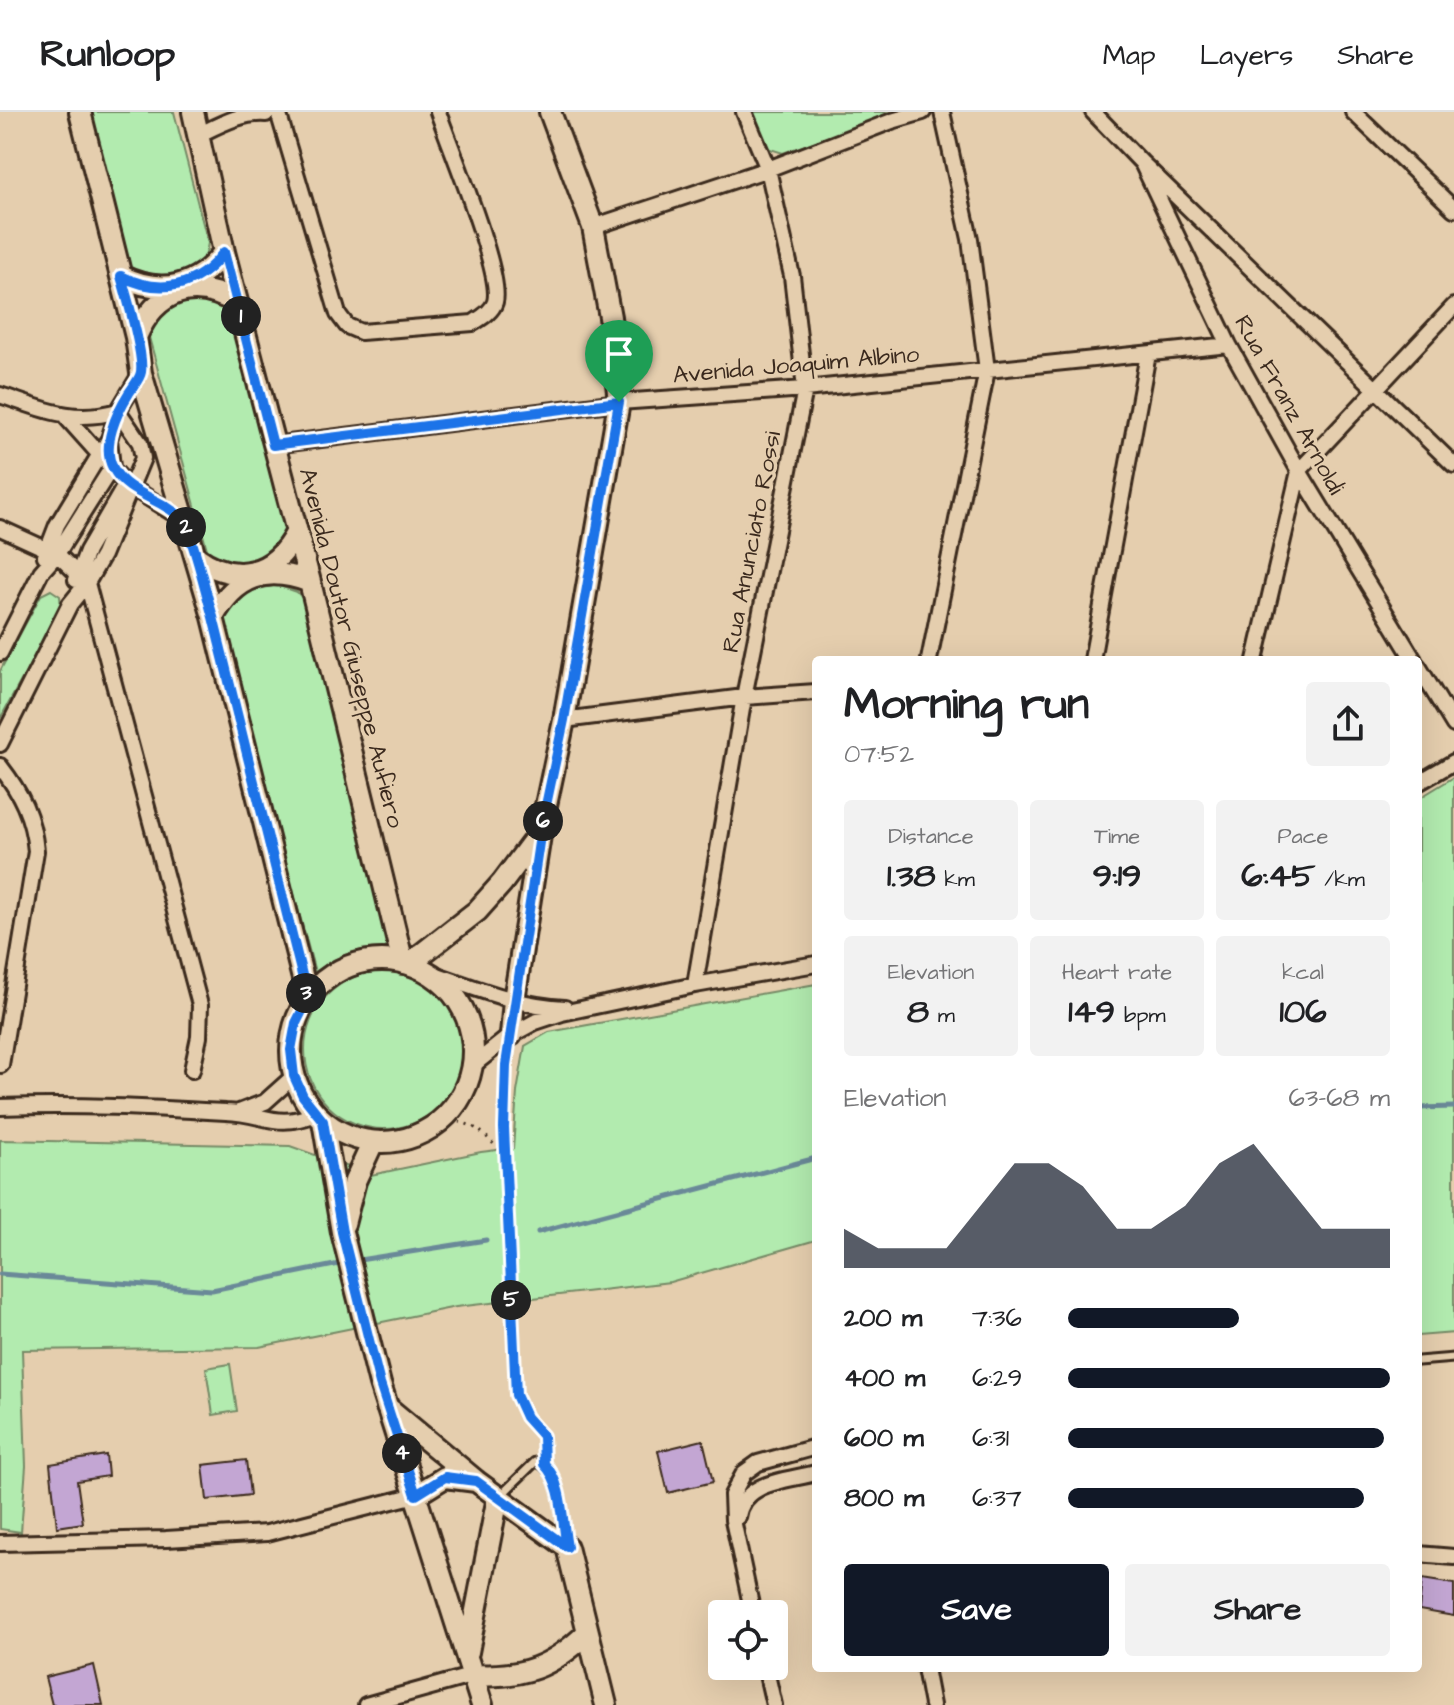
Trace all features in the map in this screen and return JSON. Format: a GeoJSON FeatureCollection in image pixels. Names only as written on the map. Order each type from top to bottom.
{"type":"FeatureCollection","features":[{"type":"Feature","properties":{"kind":"street"},"geometry":{"type":"LineString","coordinates":[[80,112],[136,337],[141,373],[213,617],[308,999]]}},
{"type":"Feature","properties":{"kind":"street","name":"Avenida Doutor Giuseppe Aufiero"},"geometry":{"type":"LineString","coordinates":[[193,112],[204,133],[224,252],[412,966]]}},
{"type":"Feature","properties":{"kind":"street"},"geometry":{"type":"LineString","coordinates":[[204,133],[219,122],[257,112],[272,113],[338,314],[347,326],[361,332],[473,323],[487,315],[495,302],[495,280],[438,112]]}},
{"type":"Feature","properties":{"kind":"street"},"geometry":{"type":"LineString","coordinates":[[511,1035],[541,829],[564,720],[619,402],[610,317],[593,227],[550,112]]}},
{"type":"Feature","properties":{"kind":"street","name":"Rua Anunciato Rossi"},"geometry":{"type":"LineString","coordinates":[[695,985],[744,697],[805,389],[792,276],[768,169],[744,112]]}},
{"type":"Feature","properties":{"kind":"street"},"geometry":{"type":"LineString","coordinates":[[593,227],[768,169],[923,112]]}},
{"type":"Feature","properties":{"kind":"street"},"geometry":{"type":"LineString","coordinates":[[930,656],[987,370],[970,239],[942,112]]}},
{"type":"Feature","properties":{"kind":"street"},"geometry":{"type":"LineString","coordinates":[[1353,112],[1454,209]]}},
{"type":"Feature","properties":{"kind":"street"},"geometry":{"type":"LineString","coordinates":[[1097,113],[1142,163],[1454,465]]}},
{"type":"Feature","properties":{"kind":"street","name":"Rua Franz Arnoldi"},"geometry":{"type":"LineString","coordinates":[[1142,163],[1229,345],[1299,471],[1412,656]]}},
{"type":"Feature","properties":{"kind":"street"},"geometry":{"type":"LineString","coordinates":[[121,276],[136,284],[153,287],[178,286],[201,276],[224,252]]}},
{"type":"Feature","properties":{"kind":"street"},"geometry":{"type":"LineString","coordinates":[[136,337],[143,320],[155,306],[187,290],[205,290],[238,304]]}},
{"type":"Feature","properties":{"kind":"street"},"geometry":{"type":"LineString","coordinates":[[1256,656],[1299,471],[1454,306]]}},
{"type":"Feature","properties":{"kind":"street","name":"Avenida Joaquim Albino"},"geometry":{"type":"LineString","coordinates":[[273,445],[619,402],[805,389],[1229,345]]}},
{"type":"Feature","properties":{"kind":"street"},"geometry":{"type":"LineString","coordinates":[[1093,656],[1148,354]]}},
{"type":"Feature","properties":{"kind":"street"},"geometry":{"type":"LineString","coordinates":[[141,373],[118,411],[109,439],[57,525],[200,1005],[199,1037],[192,1070]]}},
{"type":"Feature","properties":{"kind":"street"},"geometry":{"type":"LineString","coordinates":[[0,395],[66,417],[99,417],[118,411]]}},
{"type":"Feature","properties":{"kind":"street"},"geometry":{"type":"LineString","coordinates":[[0,653],[41,572],[67,564],[108,544],[143,458],[140,443],[118,411]]}},
{"type":"Feature","properties":{"kind":"street"},"geometry":{"type":"LineString","coordinates":[[66,417],[112,467],[184,520]]}},
{"type":"Feature","properties":{"kind":"street"},"geometry":{"type":"LineString","coordinates":[[0,744],[70,604],[67,564],[112,467],[109,439]]}},
{"type":"Feature","properties":{"kind":"street"},"geometry":{"type":"LineString","coordinates":[[0,528],[67,564]]}},
{"type":"Feature","properties":{"kind":"street"},"geometry":{"type":"LineString","coordinates":[[195,556],[221,571],[252,572],[279,558],[296,533]]}},
{"type":"Feature","properties":{"kind":"street"},"geometry":{"type":"LineString","coordinates":[[213,617],[222,600],[236,586],[254,577],[273,573],[292,575],[310,582]]}},
{"type":"Feature","properties":{"kind":"street"},"geometry":{"type":"LineString","coordinates":[[1422,673],[1454,725]]}},
{"type":"Feature","properties":{"kind":"street"},"geometry":{"type":"LineString","coordinates":[[564,720],[744,697],[812,692]]}},
{"type":"Feature","properties":{"kind":"street"},"geometry":{"type":"LineString","coordinates":[[1422,781],[1454,762]]}},
{"type":"Feature","properties":{"kind":"street"},"geometry":{"type":"LineString","coordinates":[[0,766],[28,810],[35,833],[36,851],[1,1065]]}},
{"type":"Feature","properties":{"kind":"street"},"geometry":{"type":"LineString","coordinates":[[412,966],[477,911],[502,883],[541,829]]}},
{"type":"Feature","properties":{"kind":"street"},"geometry":{"type":"LineString","coordinates":[[412,966],[440,981],[464,1011],[470,1029],[471,1067],[466,1086],[443,1119],[418,1135],[396,1141],[373,1142],[346,1135],[319,1117],[303,1096],[294,1076],[291,1050],[296,1023],[308,999],[327,979],[350,966],[376,961],[412,966],[514,1000],[543,1007],[589,1009]]}},
{"type":"Feature","properties":{"kind":"street"},"geometry":{"type":"LineString","coordinates":[[471,1067],[511,1035],[549,1018],[695,985],[812,965]]}},
{"type":"Feature","properties":{"kind":"street"},"geometry":{"type":"LineString","coordinates":[[238,1112],[265,1102],[294,1076]]}},
{"type":"Feature","properties":{"kind":"street"},"geometry":{"type":"LineString","coordinates":[[0,1107],[68,1104],[238,1112],[276,1123],[319,1117]]}},
{"type":"Feature","properties":{"kind":"street"},"geometry":{"type":"LineString","coordinates":[[319,1117],[343,1235],[387,1407],[482,1705]]}},
{"type":"Feature","properties":{"kind":"street"},"geometry":{"type":"LineString","coordinates":[[343,1235],[355,1181],[373,1142]]}},
{"type":"Feature","properties":{"kind":"street"},"geometry":{"type":"LineString","coordinates":[[387,1407],[476,1481],[567,1547],[606,1705]]}},
{"type":"Feature","properties":{"kind":"street"},"geometry":{"type":"LineString","coordinates":[[750,1600],[735,1533],[732,1495],[744,1473],[758,1463],[812,1448]]}},
{"type":"Feature","properties":{"kind":"street"},"geometry":{"type":"LineString","coordinates":[[735,1533],[740,1505],[747,1495],[757,1488],[812,1474]]}},
{"type":"Feature","properties":{"kind":"street"},"geometry":{"type":"LineString","coordinates":[[0,1543],[267,1533],[416,1495],[445,1477],[476,1481]]}},
{"type":"Feature","properties":{"kind":"street"},"geometry":{"type":"LineString","coordinates":[[471,1665],[498,1497]]}},
{"type":"Feature","properties":{"kind":"street"},"geometry":{"type":"LineString","coordinates":[[1422,1554],[1454,1557]]}},
{"type":"Feature","properties":{"kind":"street"},"geometry":{"type":"LineString","coordinates":[[366,1705],[471,1665],[499,1677],[524,1673],[548,1664],[569,1651],[587,1633]]}},
{"type":"Feature","properties":{"kind":"street"},"geometry":{"type":"LineString","coordinates":[[926,1672],[932,1705]]}},
{"type":"Feature","properties":{"kind":"street"},"geometry":{"type":"LineString","coordinates":[[768,1680],[774,1705]]}},
{"type":"Feature","properties":{"kind":"lane"},"geometry":{"type":"LineString","coordinates":[[1422,1361],[1454,1358]]}},
{"type":"Feature","properties":{"kind":"lane"},"geometry":{"type":"LineString","coordinates":[[498,1497],[535,1462],[544,1464],[555,1482],[567,1547]]}},
{"type":"Feature","properties":{"kind":"path"},"geometry":{"type":"LineString","coordinates":[[511,1035],[506,1065],[506,1158],[516,1395],[526,1417],[543,1436],[544,1464]]}},
{"type":"Feature","properties":{"kind":"path"},"geometry":{"type":"LineString","coordinates":[[443,1119],[482,1130],[506,1158]]}},
{"type":"Feature","properties":{"kind":"green space"},"geometry":{"type":"Polygon","coordinates":[[[87,112],[174,112],[208,243],[205,259],[187,271],[154,279],[134,273],[126,265],[87,112]]]}},
{"type":"Feature","properties":{"kind":"green space"},"geometry":{"type":"Polygon","coordinates":[[[751,112],[897,112],[783,153],[767,148],[751,112]]]}},
{"type":"Feature","properties":{"kind":"green space"},"geometry":{"type":"Polygon","coordinates":[[[205,294],[229,309],[289,528],[273,555],[230,566],[208,553],[147,330],[161,305],[205,294]]]}},
{"type":"Feature","properties":{"kind":"green space"},"geometry":{"type":"Polygon","coordinates":[[[277,585],[297,592],[304,600],[395,948],[353,952],[315,972],[221,623],[235,594],[277,585]]]}},
{"type":"Feature","properties":{"kind":"green space"},"geometry":{"type":"Polygon","coordinates":[[[51,590],[60,596],[61,608],[0,719],[0,671],[41,595],[51,590]]]}},
{"type":"Feature","properties":{"kind":"green space"},"geometry":{"type":"Polygon","coordinates":[[[1454,777],[1454,1333],[1422,1336],[1422,797],[1454,777]]]}},
{"type":"Feature","properties":{"kind":"green space"},"geometry":{"type":"Polygon","coordinates":[[[384,971],[414,977],[440,994],[457,1020],[463,1050],[457,1080],[440,1106],[414,1123],[384,1129],[354,1123],[328,1106],[311,1080],[305,1050],[311,1020],[328,994],[354,977],[384,971]]]}},
{"type":"Feature","properties":{"kind":"green space"},"geometry":{"type":"Polygon","coordinates":[[[812,985],[812,1241],[670,1282],[456,1307],[259,1347],[22,1350],[26,1466],[21,1532],[0,1529],[0,1140],[290,1146],[371,1175],[513,1148],[517,1092],[525,1046],[549,1032],[812,985]]]}},
{"type":"Feature","properties":{"kind":"green space"},"geometry":{"type":"Polygon","coordinates":[[[230,1364],[237,1411],[213,1415],[206,1368],[230,1364]]]}},
{"type":"Feature","properties":{"kind":"building"},"geometry":{"type":"Polygon","coordinates":[[[703,1440],[713,1482],[668,1493],[658,1451],[703,1440]]]}},
{"type":"Feature","properties":{"kind":"building"},"geometry":{"type":"Polygon","coordinates":[[[106,1455],[108,1476],[77,1481],[83,1523],[57,1527],[50,1464],[106,1455]]]}},
{"type":"Feature","properties":{"kind":"building"},"geometry":{"type":"Polygon","coordinates":[[[246,1460],[250,1495],[207,1500],[203,1465],[246,1460]]]}},
{"type":"Feature","properties":{"kind":"building"},"geometry":{"type":"Polygon","coordinates":[[[1422,1579],[1454,1584],[1454,1616],[1422,1611],[1422,1579]]]}},
{"type":"Feature","properties":{"kind":"building"},"geometry":{"type":"Polygon","coordinates":[[[94,1665],[103,1705],[52,1705],[45,1677],[94,1665]]]}},
{"type":"Feature","properties":{"kind":"waterway"},"geometry":{"type":"LineString","coordinates":[[1422,1108],[1454,1107]]}},
{"type":"Feature","properties":{"kind":"waterway"},"geometry":{"type":"LineString","coordinates":[[538,1232],[812,1159]]}},
{"type":"Feature","properties":{"kind":"waterway"},"geometry":{"type":"LineString","coordinates":[[353,1261],[486,1240]]}},
{"type":"Feature","properties":{"kind":"waterway"},"geometry":{"type":"LineString","coordinates":[[0,1274],[212,1290],[344,1263]]}},
{"type":"Feature","properties":{"kind":"route"},"geometry":{"type":"LineString","coordinates":[[224,252],[273,445],[619,402],[564,720],[541,829],[506,1065],[504,1128],[516,1395],[526,1417],[543,1436],[544,1464],[555,1482],[567,1547],[476,1481],[445,1477],[416,1495],[380,1384],[342,1232],[323,1121],[303,1096],[294,1076],[291,1050],[296,1023],[308,999],[195,556],[184,520],[132,489],[112,467],[109,439],[118,411],[141,373],[121,276],[136,284],[170,288],[201,276],[214,266],[224,252]]}}]}
